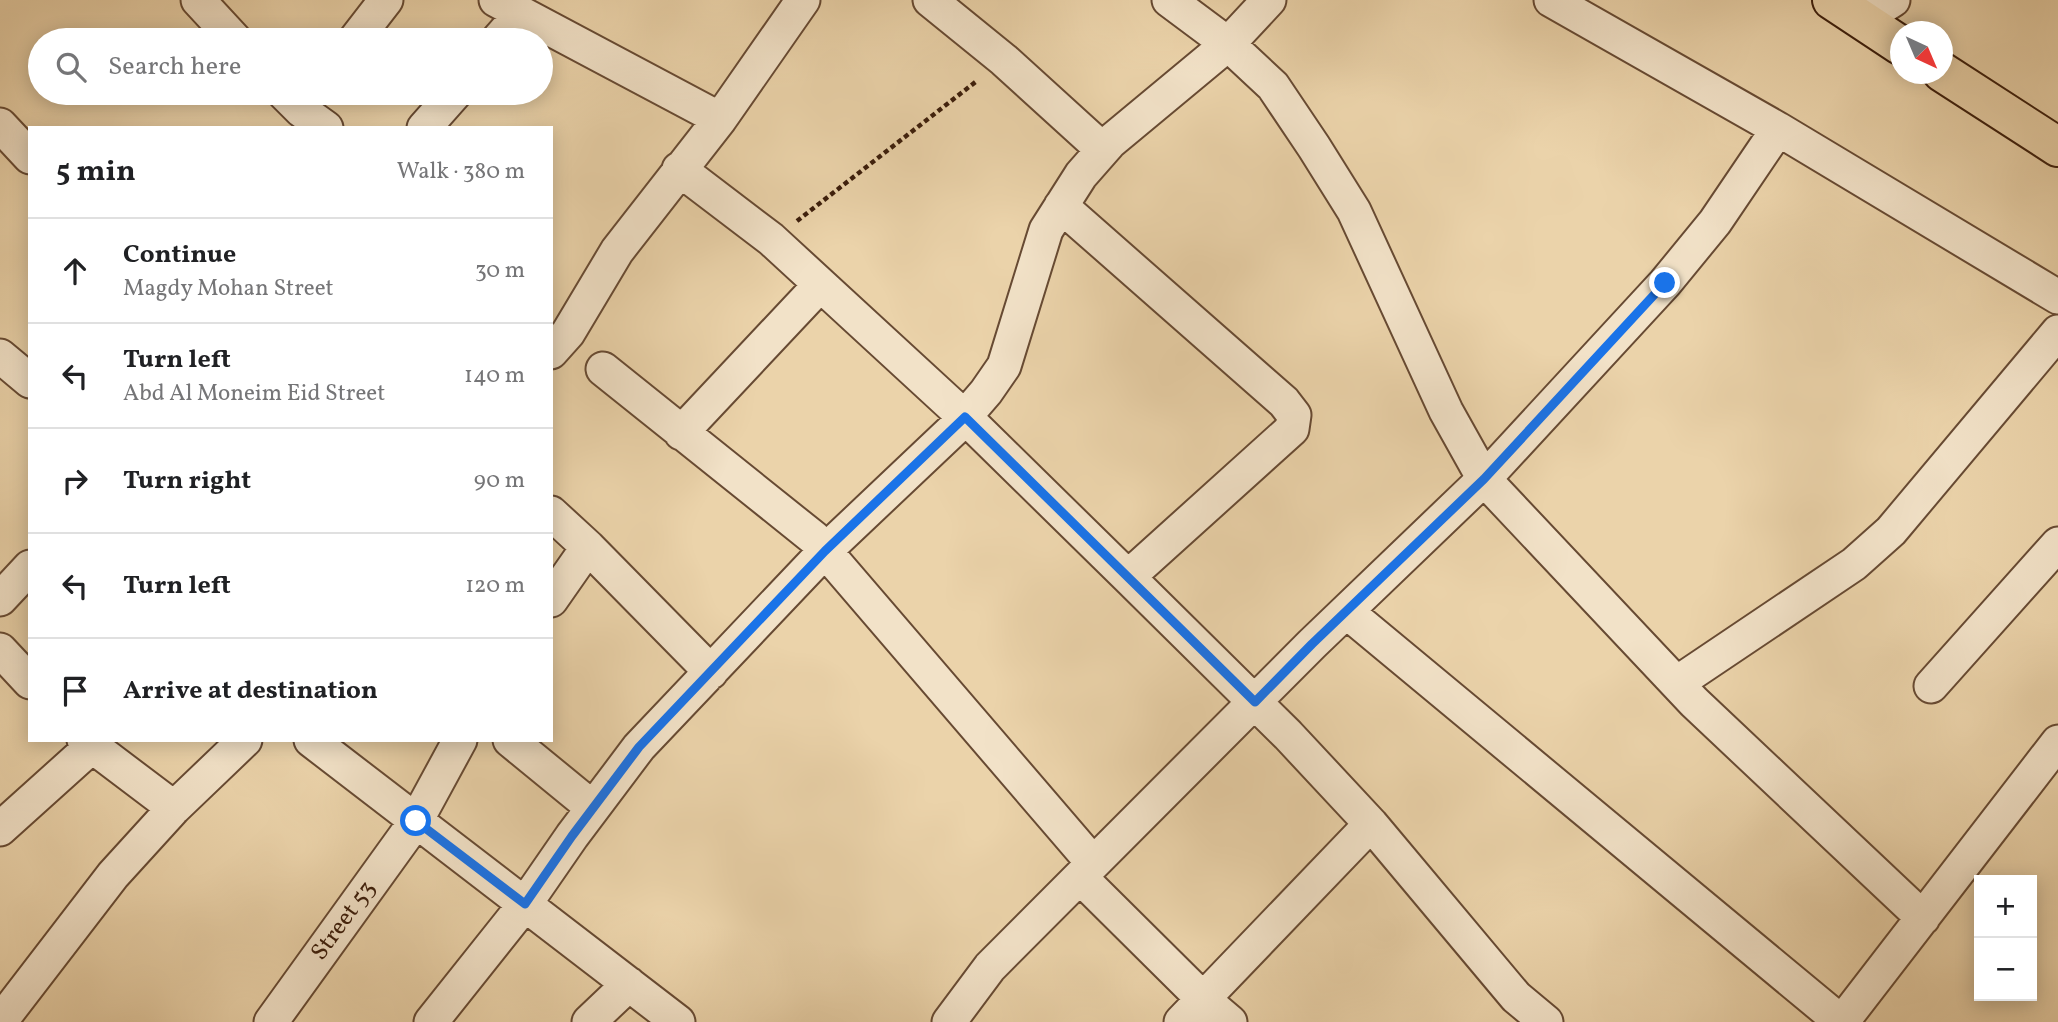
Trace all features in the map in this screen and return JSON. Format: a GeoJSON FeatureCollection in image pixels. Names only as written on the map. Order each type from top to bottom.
{"type":"FeatureCollection","features":[{"type":"Feature","properties":{"kind":"highway"},"geometry":{"type":"LineString","coordinates":[[1862,7],[1890,35]]}},
{"type":"Feature","properties":{"kind":"highway"},"geometry":{"type":"LineString","coordinates":[[1953,79],[2058,147]]}},
{"type":"Feature","properties":{"kind":"street"},"geometry":{"type":"LineString","coordinates":[[198,0],[224,28]]}},
{"type":"Feature","properties":{"kind":"street"},"geometry":{"type":"LineString","coordinates":[[364,28],[386,0]]}},
{"type":"Feature","properties":{"kind":"street"},"geometry":{"type":"LineString","coordinates":[[557,334],[679,169],[720,119],[803,0]]}},
{"type":"Feature","properties":{"kind":"street"},"geometry":{"type":"LineString","coordinates":[[930,0],[1004,60],[1103,150]]}},
{"type":"Feature","properties":{"kind":"street"},"geometry":{"type":"LineString","coordinates":[[1169,0],[1228,44],[1273,86],[1354,211],[1446,411],[1484,479],[1677,684],[1923,918]]}},
{"type":"Feature","properties":{"kind":"street"},"geometry":{"type":"LineString","coordinates":[[431,1022],[525,904],[639,747],[825,551],[965,417],[1004,366],[1046,230],[1081,175],[1110,142],[1228,44],[1269,0]]}},
{"type":"Feature","properties":{"kind":"street"},"geometry":{"type":"LineString","coordinates":[[1551,0],[1778,129],[2058,297]]}},
{"type":"Feature","properties":{"kind":"street"},"geometry":{"type":"LineString","coordinates":[[502,28],[508,7],[548,28]]}},
{"type":"Feature","properties":{"kind":"street"},"geometry":{"type":"LineString","coordinates":[[553,31],[720,119]]}},
{"type":"Feature","properties":{"kind":"street"},"geometry":{"type":"LineString","coordinates":[[426,126],[444,105]]}},
{"type":"Feature","properties":{"kind":"street"},"geometry":{"type":"LineString","coordinates":[[0,125],[28,155]]}},
{"type":"Feature","properties":{"kind":"street"},"geometry":{"type":"LineString","coordinates":[[949,1022],[990,967],[1347,611],[1484,479],[1665,283],[1715,222],[1778,129]]}},
{"type":"Feature","properties":{"kind":"street"},"geometry":{"type":"LineString","coordinates":[[679,169],[771,239],[965,417],[1128,577],[1255,702],[1371,824],[1516,997],[1546,1022]]}},
{"type":"Feature","properties":{"kind":"street"},"geometry":{"type":"LineString","coordinates":[[1061,206],[1284,402],[1294,415],[1292,429],[1128,577]]}},
{"type":"Feature","properties":{"kind":"street"},"geometry":{"type":"LineString","coordinates":[[681,433],[820,285]]}},
{"type":"Feature","properties":{"kind":"street"},"geometry":{"type":"LineString","coordinates":[[1677,684],[1854,564],[1891,531],[2058,332]]}},
{"type":"Feature","properties":{"kind":"street"},"geometry":{"type":"LineString","coordinates":[[0,356],[28,379]]}},
{"type":"Feature","properties":{"kind":"street"},"geometry":{"type":"LineString","coordinates":[[603,369],[814,538],[1087,870],[1192,1010],[1230,1022]]}},
{"type":"Feature","properties":{"kind":"street"},"geometry":{"type":"LineString","coordinates":[[553,515],[711,672]]}},
{"type":"Feature","properties":{"kind":"street"},"geometry":{"type":"LineString","coordinates":[[1931,686],[2058,544]]}},
{"type":"Feature","properties":{"kind":"street"},"geometry":{"type":"LineString","coordinates":[[553,597],[588,547]]}},
{"type":"Feature","properties":{"kind":"street"},"geometry":{"type":"LineString","coordinates":[[0,599],[28,569]]}},
{"type":"Feature","properties":{"kind":"street"},"geometry":{"type":"LineString","coordinates":[[1347,611],[1842,1022],[2058,741]]}},
{"type":"Feature","properties":{"kind":"street"},"geometry":{"type":"LineString","coordinates":[[0,650],[28,680]]}},
{"type":"Feature","properties":{"kind":"street"},"geometry":{"type":"LineString","coordinates":[[0,1022],[113,875],[174,808],[243,742]]}},
{"type":"Feature","properties":{"kind":"street"},"geometry":{"type":"LineString","coordinates":[[315,742],[678,1022]]}},
{"type":"Feature","properties":{"kind":"street","name":"Street 53"},"geometry":{"type":"LineString","coordinates":[[271,1022],[416,821],[459,742]]}},
{"type":"Feature","properties":{"kind":"street"},"geometry":{"type":"LineString","coordinates":[[512,742],[593,808]]}},
{"type":"Feature","properties":{"kind":"street"},"geometry":{"type":"LineString","coordinates":[[0,829],[87,744],[174,808]]}},
{"type":"Feature","properties":{"kind":"street"},"geometry":{"type":"LineString","coordinates":[[1192,1010],[1371,824]]}},
{"type":"Feature","properties":{"kind":"street"},"geometry":{"type":"LineString","coordinates":[[589,1022],[629,984]]}},
{"type":"Feature","properties":{"kind":"path"},"geometry":{"type":"LineString","coordinates":[[771,239],[831,197],[881,153],[1004,60]]}},
{"type":"Feature","properties":{"kind":"route"},"geometry":{"type":"LineString","coordinates":[[416,821],[525,904],[639,747],[825,551],[965,417],[1255,702],[1484,479],[1665,283]]}}]}
